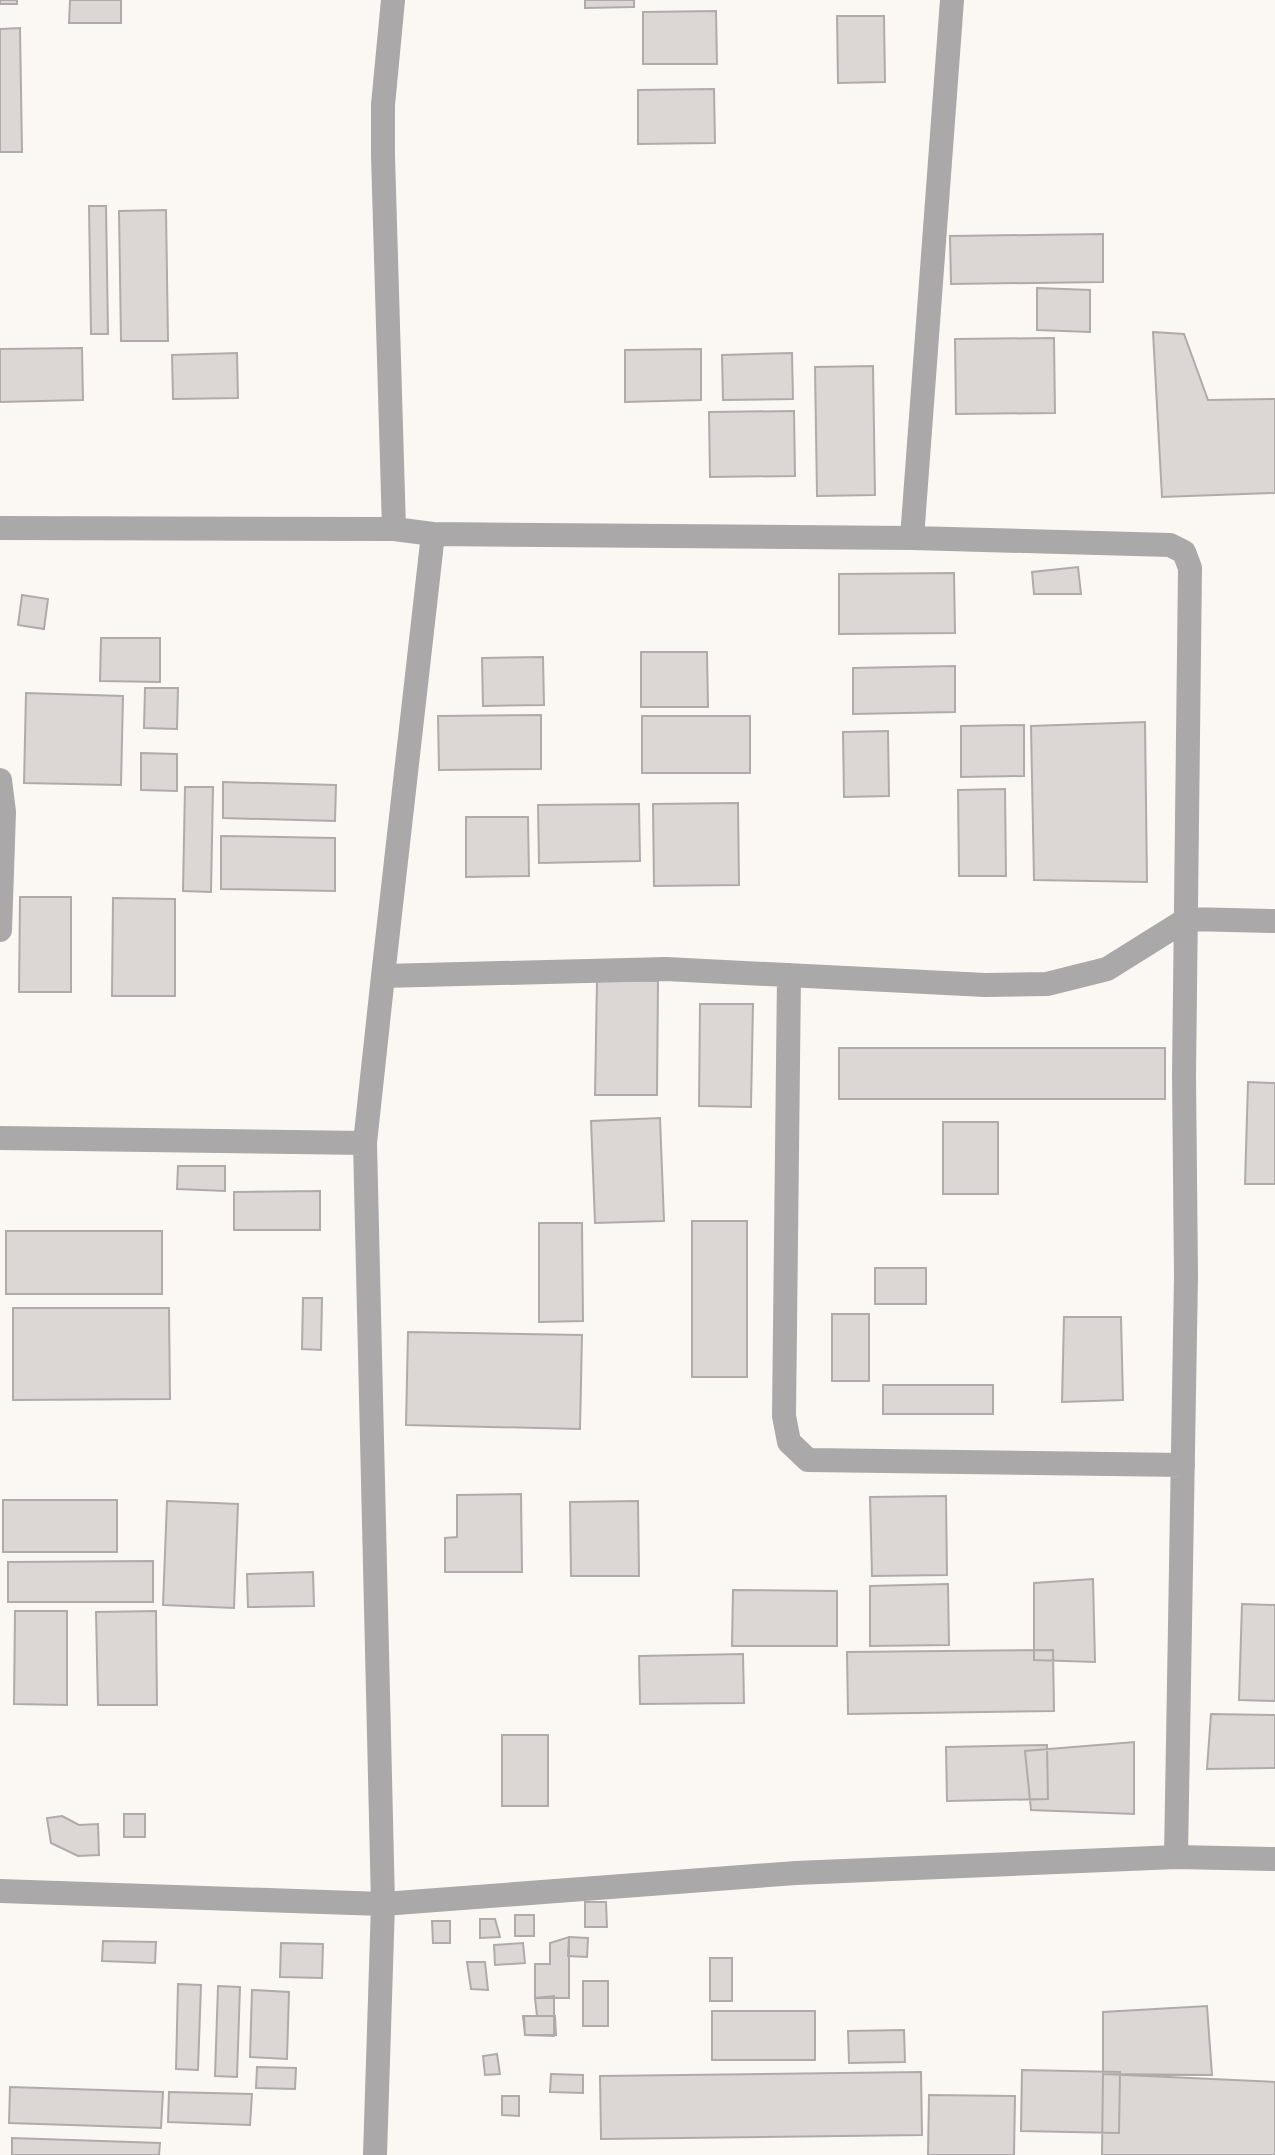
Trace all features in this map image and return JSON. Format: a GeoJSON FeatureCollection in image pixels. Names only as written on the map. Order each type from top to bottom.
{"type":"FeatureCollection","features":[{"type":"Feature","properties":{"kind":"street"},"geometry":{"type":"LineString","coordinates":[[393,0],[383,105],[383,156],[394,529]]}},
{"type":"Feature","properties":{"kind":"street"},"geometry":{"type":"LineString","coordinates":[[912,538],[952,0]]}},
{"type":"Feature","properties":{"kind":"street"},"geometry":{"type":"LineString","coordinates":[[0,528],[394,529],[433,534],[912,538],[1170,545],[1184,552],[1190,568],[1184,1075],[1186,1276],[1176,1857]]}},
{"type":"Feature","properties":{"kind":"street"},"geometry":{"type":"LineString","coordinates":[[375,2155],[383,1904],[365,1143],[433,534]]}},
{"type":"Feature","properties":{"kind":"street"},"geometry":{"type":"LineString","coordinates":[[0,780],[4,812],[0,930]]}},
{"type":"Feature","properties":{"kind":"street"},"geometry":{"type":"LineString","coordinates":[[383,976],[666,969],[985,985],[1047,984],[1107,969],[1187,919],[1275,921]]}},
{"type":"Feature","properties":{"kind":"street"},"geometry":{"type":"LineString","coordinates":[[789,975],[784,1416],[789,1442],[808,1460],[1183,1465]]}},
{"type":"Feature","properties":{"kind":"street"},"geometry":{"type":"LineString","coordinates":[[0,1138],[365,1143]]}},
{"type":"Feature","properties":{"kind":"street"},"geometry":{"type":"LineString","coordinates":[[0,1891],[383,1904],[796,1873],[1176,1857],[1275,1859]]}},
{"type":"Feature","properties":{"kind":"building"},"geometry":{"type":"Polygon","coordinates":[[[0,0],[17,0],[17,4],[0,4],[0,0]]]}},
{"type":"Feature","properties":{"kind":"building"},"geometry":{"type":"Polygon","coordinates":[[[70,0],[121,0],[121,23],[69,23],[70,0]]]}},
{"type":"Feature","properties":{"kind":"building"},"geometry":{"type":"Polygon","coordinates":[[[585,0],[634,0],[634,7],[585,8],[585,0]]]}},
{"type":"Feature","properties":{"kind":"building"},"geometry":{"type":"Polygon","coordinates":[[[716,11],[717,64],[643,64],[643,12],[716,11]]]}},
{"type":"Feature","properties":{"kind":"building"},"geometry":{"type":"Polygon","coordinates":[[[837,16],[884,16],[885,82],[838,83],[837,16]]]}},
{"type":"Feature","properties":{"kind":"building"},"geometry":{"type":"Polygon","coordinates":[[[20,28],[22,152],[0,152],[0,29],[20,28]]]}},
{"type":"Feature","properties":{"kind":"building"},"geometry":{"type":"Polygon","coordinates":[[[714,89],[715,143],[638,144],[638,90],[714,89]]]}},
{"type":"Feature","properties":{"kind":"building"},"geometry":{"type":"Polygon","coordinates":[[[89,206],[106,206],[108,334],[91,334],[89,206]]]}},
{"type":"Feature","properties":{"kind":"building"},"geometry":{"type":"Polygon","coordinates":[[[166,210],[168,341],[121,341],[119,211],[166,210]]]}},
{"type":"Feature","properties":{"kind":"building"},"geometry":{"type":"Polygon","coordinates":[[[1103,234],[1103,282],[951,284],[950,236],[1103,234]]]}},
{"type":"Feature","properties":{"kind":"building"},"geometry":{"type":"Polygon","coordinates":[[[1037,288],[1090,290],[1090,332],[1037,330],[1037,288]]]}},
{"type":"Feature","properties":{"kind":"building"},"geometry":{"type":"Polygon","coordinates":[[[1153,332],[1184,334],[1208,400],[1275,399],[1275,493],[1162,497],[1153,332]]]}},
{"type":"Feature","properties":{"kind":"building"},"geometry":{"type":"Polygon","coordinates":[[[1054,338],[1055,413],[956,414],[955,339],[1054,338]]]}},
{"type":"Feature","properties":{"kind":"building"},"geometry":{"type":"Polygon","coordinates":[[[82,348],[83,400],[0,402],[0,349],[82,348]]]}},
{"type":"Feature","properties":{"kind":"building"},"geometry":{"type":"Polygon","coordinates":[[[701,349],[701,400],[625,402],[625,350],[701,349]]]}},
{"type":"Feature","properties":{"kind":"building"},"geometry":{"type":"Polygon","coordinates":[[[237,353],[238,398],[173,399],[172,355],[237,353]]]}},
{"type":"Feature","properties":{"kind":"building"},"geometry":{"type":"Polygon","coordinates":[[[792,353],[793,399],[723,400],[722,355],[792,353]]]}},
{"type":"Feature","properties":{"kind":"building"},"geometry":{"type":"Polygon","coordinates":[[[873,366],[875,495],[817,496],[815,367],[873,366]]]}},
{"type":"Feature","properties":{"kind":"building"},"geometry":{"type":"Polygon","coordinates":[[[794,411],[795,476],[710,477],[709,412],[794,411]]]}},
{"type":"Feature","properties":{"kind":"building"},"geometry":{"type":"Polygon","coordinates":[[[1078,567],[1081,594],[1034,594],[1032,572],[1078,567]]]}},
{"type":"Feature","properties":{"kind":"building"},"geometry":{"type":"Polygon","coordinates":[[[954,573],[955,633],[839,634],[839,574],[954,573]]]}},
{"type":"Feature","properties":{"kind":"building"},"geometry":{"type":"Polygon","coordinates":[[[22,595],[48,599],[44,629],[18,625],[22,595]]]}},
{"type":"Feature","properties":{"kind":"building"},"geometry":{"type":"Polygon","coordinates":[[[101,638],[160,638],[160,682],[100,681],[101,638]]]}},
{"type":"Feature","properties":{"kind":"building"},"geometry":{"type":"Polygon","coordinates":[[[641,652],[707,652],[708,707],[641,707],[641,652]]]}},
{"type":"Feature","properties":{"kind":"building"},"geometry":{"type":"Polygon","coordinates":[[[543,657],[544,705],[483,706],[482,658],[543,657]]]}},
{"type":"Feature","properties":{"kind":"building"},"geometry":{"type":"Polygon","coordinates":[[[955,666],[955,712],[853,714],[853,668],[955,666]]]}},
{"type":"Feature","properties":{"kind":"building"},"geometry":{"type":"Polygon","coordinates":[[[145,688],[178,688],[177,729],[144,728],[145,688]]]}},
{"type":"Feature","properties":{"kind":"building"},"geometry":{"type":"Polygon","coordinates":[[[26,693],[123,696],[121,785],[24,783],[26,693]]]}},
{"type":"Feature","properties":{"kind":"building"},"geometry":{"type":"Polygon","coordinates":[[[541,715],[541,769],[439,770],[438,716],[541,715]]]}},
{"type":"Feature","properties":{"kind":"building"},"geometry":{"type":"Polygon","coordinates":[[[642,716],[750,716],[750,773],[642,773],[642,716]]]}},
{"type":"Feature","properties":{"kind":"building"},"geometry":{"type":"Polygon","coordinates":[[[1145,722],[1147,882],[1034,880],[1031,726],[1145,722]]]}},
{"type":"Feature","properties":{"kind":"building"},"geometry":{"type":"Polygon","coordinates":[[[1024,725],[1024,776],[961,777],[961,726],[1024,725]]]}},
{"type":"Feature","properties":{"kind":"building"},"geometry":{"type":"Polygon","coordinates":[[[888,731],[889,796],[844,797],[843,732],[888,731]]]}},
{"type":"Feature","properties":{"kind":"building"},"geometry":{"type":"Polygon","coordinates":[[[141,753],[177,754],[177,791],[141,790],[141,753]]]}},
{"type":"Feature","properties":{"kind":"building"},"geometry":{"type":"Polygon","coordinates":[[[223,782],[336,785],[335,821],[223,818],[223,782]]]}},
{"type":"Feature","properties":{"kind":"building"},"geometry":{"type":"Polygon","coordinates":[[[185,787],[213,787],[211,892],[183,891],[185,787]]]}},
{"type":"Feature","properties":{"kind":"building"},"geometry":{"type":"Polygon","coordinates":[[[1005,789],[1006,876],[959,876],[958,790],[1005,789]]]}},
{"type":"Feature","properties":{"kind":"building"},"geometry":{"type":"Polygon","coordinates":[[[738,803],[739,885],[654,886],[653,804],[738,803]]]}},
{"type":"Feature","properties":{"kind":"building"},"geometry":{"type":"Polygon","coordinates":[[[639,804],[640,861],[539,863],[538,805],[639,804]]]}},
{"type":"Feature","properties":{"kind":"building"},"geometry":{"type":"Polygon","coordinates":[[[466,817],[528,817],[529,876],[466,877],[466,817]]]}},
{"type":"Feature","properties":{"kind":"building"},"geometry":{"type":"Polygon","coordinates":[[[221,836],[335,838],[335,891],[221,889],[221,836]]]}},
{"type":"Feature","properties":{"kind":"building"},"geometry":{"type":"Polygon","coordinates":[[[20,897],[71,897],[71,992],[19,992],[20,897]]]}},
{"type":"Feature","properties":{"kind":"building"},"geometry":{"type":"Polygon","coordinates":[[[113,898],[175,899],[175,996],[112,996],[113,898]]]}},
{"type":"Feature","properties":{"kind":"building"},"geometry":{"type":"Polygon","coordinates":[[[597,980],[658,981],[657,1095],[595,1095],[597,980]]]}},
{"type":"Feature","properties":{"kind":"building"},"geometry":{"type":"Polygon","coordinates":[[[700,1004],[753,1004],[751,1107],[699,1106],[700,1004]]]}},
{"type":"Feature","properties":{"kind":"building"},"geometry":{"type":"Polygon","coordinates":[[[839,1048],[1165,1048],[1165,1099],[839,1099],[839,1048]]]}},
{"type":"Feature","properties":{"kind":"building"},"geometry":{"type":"Polygon","coordinates":[[[1248,1082],[1275,1083],[1275,1184],[1245,1184],[1248,1082]]]}},
{"type":"Feature","properties":{"kind":"building"},"geometry":{"type":"Polygon","coordinates":[[[660,1118],[664,1221],[595,1223],[591,1121],[660,1118]]]}},
{"type":"Feature","properties":{"kind":"building"},"geometry":{"type":"Polygon","coordinates":[[[943,1122],[998,1122],[998,1194],[943,1194],[943,1122]]]}},
{"type":"Feature","properties":{"kind":"building"},"geometry":{"type":"Polygon","coordinates":[[[178,1166],[225,1166],[225,1191],[177,1189],[178,1166]]]}},
{"type":"Feature","properties":{"kind":"building"},"geometry":{"type":"Polygon","coordinates":[[[320,1191],[320,1230],[234,1230],[234,1192],[320,1191]]]}},
{"type":"Feature","properties":{"kind":"building"},"geometry":{"type":"Polygon","coordinates":[[[692,1221],[747,1221],[747,1377],[692,1377],[692,1221]]]}},
{"type":"Feature","properties":{"kind":"building"},"geometry":{"type":"Polygon","coordinates":[[[539,1223],[582,1223],[583,1321],[539,1322],[539,1223]]]}},
{"type":"Feature","properties":{"kind":"building"},"geometry":{"type":"Polygon","coordinates":[[[6,1231],[162,1231],[162,1294],[6,1294],[6,1231]]]}},
{"type":"Feature","properties":{"kind":"building"},"geometry":{"type":"Polygon","coordinates":[[[875,1268],[926,1268],[926,1304],[875,1304],[875,1268]]]}},
{"type":"Feature","properties":{"kind":"building"},"geometry":{"type":"Polygon","coordinates":[[[303,1298],[322,1298],[321,1350],[302,1349],[303,1298]]]}},
{"type":"Feature","properties":{"kind":"building"},"geometry":{"type":"Polygon","coordinates":[[[13,1308],[169,1308],[170,1399],[13,1400],[13,1308]]]}},
{"type":"Feature","properties":{"kind":"building"},"geometry":{"type":"Polygon","coordinates":[[[832,1314],[869,1314],[869,1381],[832,1381],[832,1314]]]}},
{"type":"Feature","properties":{"kind":"building"},"geometry":{"type":"Polygon","coordinates":[[[1064,1317],[1121,1317],[1123,1400],[1062,1402],[1064,1317]]]}},
{"type":"Feature","properties":{"kind":"building"},"geometry":{"type":"Polygon","coordinates":[[[408,1332],[582,1335],[580,1429],[406,1425],[408,1332]]]}},
{"type":"Feature","properties":{"kind":"building"},"geometry":{"type":"Polygon","coordinates":[[[883,1385],[993,1385],[993,1414],[883,1414],[883,1385]]]}},
{"type":"Feature","properties":{"kind":"building"},"geometry":{"type":"Polygon","coordinates":[[[521,1494],[522,1572],[445,1572],[445,1538],[457,1537],[457,1495],[521,1494]]]}},
{"type":"Feature","properties":{"kind":"building"},"geometry":{"type":"Polygon","coordinates":[[[946,1496],[947,1575],[872,1576],[870,1497],[946,1496]]]}},
{"type":"Feature","properties":{"kind":"building"},"geometry":{"type":"Polygon","coordinates":[[[3,1500],[117,1500],[117,1552],[3,1552],[3,1500]]]}},
{"type":"Feature","properties":{"kind":"building"},"geometry":{"type":"Polygon","coordinates":[[[167,1501],[238,1504],[234,1608],[163,1605],[167,1501]]]}},
{"type":"Feature","properties":{"kind":"building"},"geometry":{"type":"Polygon","coordinates":[[[638,1501],[639,1576],[571,1576],[570,1502],[638,1501]]]}},
{"type":"Feature","properties":{"kind":"building"},"geometry":{"type":"Polygon","coordinates":[[[153,1561],[153,1602],[8,1602],[8,1562],[153,1561]]]}},
{"type":"Feature","properties":{"kind":"building"},"geometry":{"type":"Polygon","coordinates":[[[313,1572],[314,1606],[248,1607],[247,1574],[313,1572]]]}},
{"type":"Feature","properties":{"kind":"building"},"geometry":{"type":"Polygon","coordinates":[[[1093,1579],[1095,1662],[1034,1660],[1034,1583],[1093,1579]]]}},
{"type":"Feature","properties":{"kind":"building"},"geometry":{"type":"Polygon","coordinates":[[[948,1584],[949,1645],[870,1646],[870,1586],[948,1584]]]}},
{"type":"Feature","properties":{"kind":"building"},"geometry":{"type":"Polygon","coordinates":[[[733,1590],[837,1591],[837,1646],[732,1646],[733,1590]]]}},
{"type":"Feature","properties":{"kind":"building"},"geometry":{"type":"Polygon","coordinates":[[[1242,1604],[1275,1605],[1275,1701],[1239,1700],[1242,1604]]]}},
{"type":"Feature","properties":{"kind":"building"},"geometry":{"type":"Polygon","coordinates":[[[15,1611],[67,1611],[67,1705],[14,1704],[15,1611]]]}},
{"type":"Feature","properties":{"kind":"building"},"geometry":{"type":"Polygon","coordinates":[[[156,1611],[157,1705],[98,1705],[96,1612],[156,1611]]]}},
{"type":"Feature","properties":{"kind":"building"},"geometry":{"type":"Polygon","coordinates":[[[1053,1650],[1054,1711],[848,1714],[847,1652],[1053,1650]]]}},
{"type":"Feature","properties":{"kind":"building"},"geometry":{"type":"Polygon","coordinates":[[[743,1654],[744,1703],[640,1704],[639,1656],[743,1654]]]}},
{"type":"Feature","properties":{"kind":"building"},"geometry":{"type":"Polygon","coordinates":[[[1211,1714],[1275,1715],[1275,1768],[1207,1769],[1211,1714]]]}},
{"type":"Feature","properties":{"kind":"building"},"geometry":{"type":"Polygon","coordinates":[[[502,1735],[548,1735],[548,1806],[502,1806],[502,1735]]]}},
{"type":"Feature","properties":{"kind":"building"},"geometry":{"type":"Polygon","coordinates":[[[1134,1742],[1134,1814],[1031,1810],[1025,1751],[1134,1742]]]}},
{"type":"Feature","properties":{"kind":"building"},"geometry":{"type":"Polygon","coordinates":[[[1047,1745],[1048,1799],[947,1801],[946,1747],[1047,1745]]]}},
{"type":"Feature","properties":{"kind":"building"},"geometry":{"type":"Polygon","coordinates":[[[124,1814],[145,1814],[145,1837],[124,1837],[124,1814]]]}},
{"type":"Feature","properties":{"kind":"building"},"geometry":{"type":"Polygon","coordinates":[[[62,1816],[79,1825],[98,1824],[99,1855],[78,1856],[51,1843],[47,1818],[62,1816]]]}},
{"type":"Feature","properties":{"kind":"building"},"geometry":{"type":"Polygon","coordinates":[[[585,1902],[606,1902],[607,1927],[585,1927],[585,1902]]]}},
{"type":"Feature","properties":{"kind":"building"},"geometry":{"type":"Polygon","coordinates":[[[515,1915],[534,1915],[534,1936],[515,1936],[515,1915]]]}},
{"type":"Feature","properties":{"kind":"building"},"geometry":{"type":"Polygon","coordinates":[[[480,1919],[495,1919],[500,1937],[480,1938],[480,1919]]]}},
{"type":"Feature","properties":{"kind":"building"},"geometry":{"type":"Polygon","coordinates":[[[432,1921],[450,1921],[450,1943],[433,1943],[432,1921]]]}},
{"type":"Feature","properties":{"kind":"building"},"geometry":{"type":"Polygon","coordinates":[[[569,1937],[588,1938],[587,1957],[568,1956],[569,1937]]]}},
{"type":"Feature","properties":{"kind":"building"},"geometry":{"type":"Polygon","coordinates":[[[569,1937],[569,1998],[535,1998],[535,1964],[550,1964],[550,1943],[569,1937]]]}},
{"type":"Feature","properties":{"kind":"building"},"geometry":{"type":"Polygon","coordinates":[[[103,1941],[156,1942],[155,1963],[102,1961],[103,1941]]]}},
{"type":"Feature","properties":{"kind":"building"},"geometry":{"type":"Polygon","coordinates":[[[281,1943],[323,1944],[322,1978],[280,1977],[281,1943]]]}},
{"type":"Feature","properties":{"kind":"building"},"geometry":{"type":"Polygon","coordinates":[[[523,1943],[525,1963],[495,1965],[494,1945],[523,1943]]]}},
{"type":"Feature","properties":{"kind":"building"},"geometry":{"type":"Polygon","coordinates":[[[710,1958],[732,1958],[732,2001],[710,2001],[710,1958]]]}},
{"type":"Feature","properties":{"kind":"building"},"geometry":{"type":"Polygon","coordinates":[[[467,1962],[485,1962],[488,1990],[471,1989],[467,1962]]]}},
{"type":"Feature","properties":{"kind":"building"},"geometry":{"type":"Polygon","coordinates":[[[583,1981],[608,1981],[608,2026],[583,2026],[583,1981]]]}},
{"type":"Feature","properties":{"kind":"building"},"geometry":{"type":"Polygon","coordinates":[[[178,1984],[201,1985],[198,2070],[176,2069],[178,1984]]]}},
{"type":"Feature","properties":{"kind":"building"},"geometry":{"type":"Polygon","coordinates":[[[218,1986],[240,1987],[237,2077],[215,2076],[218,1986]]]}},
{"type":"Feature","properties":{"kind":"building"},"geometry":{"type":"Polygon","coordinates":[[[252,1990],[289,1992],[287,2059],[250,2057],[252,1990]]]}},
{"type":"Feature","properties":{"kind":"building"},"geometry":{"type":"Polygon","coordinates":[[[554,1996],[554,2016],[537,2016],[535,1998],[554,1996]]]}},
{"type":"Feature","properties":{"kind":"building"},"geometry":{"type":"Polygon","coordinates":[[[1207,2006],[1212,2075],[1103,2074],[1103,2012],[1207,2006]]]}},
{"type":"Feature","properties":{"kind":"building"},"geometry":{"type":"Polygon","coordinates":[[[712,2011],[815,2011],[815,2060],[712,2060],[712,2011]]]}},
{"type":"Feature","properties":{"kind":"building"},"geometry":{"type":"Polygon","coordinates":[[[523,2016],[554,2016],[554,2036],[525,2035],[523,2016]]]}},
{"type":"Feature","properties":{"kind":"building"},"geometry":{"type":"Polygon","coordinates":[[[524,2016],[555,2016],[556,2035],[525,2035],[524,2016]]]}},
{"type":"Feature","properties":{"kind":"building"},"geometry":{"type":"Polygon","coordinates":[[[904,2030],[905,2062],[849,2063],[848,2031],[904,2030]]]}},
{"type":"Feature","properties":{"kind":"building"},"geometry":{"type":"Polygon","coordinates":[[[497,2054],[500,2074],[485,2075],[483,2056],[497,2054]]]}},
{"type":"Feature","properties":{"kind":"building"},"geometry":{"type":"Polygon","coordinates":[[[257,2067],[296,2068],[295,2089],[256,2088],[257,2067]]]}},
{"type":"Feature","properties":{"kind":"building"},"geometry":{"type":"Polygon","coordinates":[[[1022,2070],[1120,2072],[1119,2133],[1021,2131],[1022,2070]]]}},
{"type":"Feature","properties":{"kind":"building"},"geometry":{"type":"Polygon","coordinates":[[[921,2072],[922,2135],[601,2139],[600,2076],[921,2072]]]}},
{"type":"Feature","properties":{"kind":"building"},"geometry":{"type":"Polygon","coordinates":[[[551,2074],[583,2075],[583,2093],[550,2092],[551,2074]]]}},
{"type":"Feature","properties":{"kind":"building"},"geometry":{"type":"Polygon","coordinates":[[[1103,2074],[1275,2082],[1275,2155],[1102,2155],[1103,2074]]]}},
{"type":"Feature","properties":{"kind":"building"},"geometry":{"type":"Polygon","coordinates":[[[10,2087],[163,2092],[161,2128],[9,2123],[10,2087]]]}},
{"type":"Feature","properties":{"kind":"building"},"geometry":{"type":"Polygon","coordinates":[[[169,2092],[252,2094],[250,2125],[168,2122],[169,2092]]]}},
{"type":"Feature","properties":{"kind":"building"},"geometry":{"type":"Polygon","coordinates":[[[929,2095],[1015,2096],[1014,2155],[928,2155],[929,2095]]]}},
{"type":"Feature","properties":{"kind":"building"},"geometry":{"type":"Polygon","coordinates":[[[502,2096],[519,2096],[519,2116],[502,2115],[502,2096]]]}},
{"type":"Feature","properties":{"kind":"building"},"geometry":{"type":"Polygon","coordinates":[[[12,2138],[160,2143],[159,2155],[12,2155],[12,2138]]]}}]}
